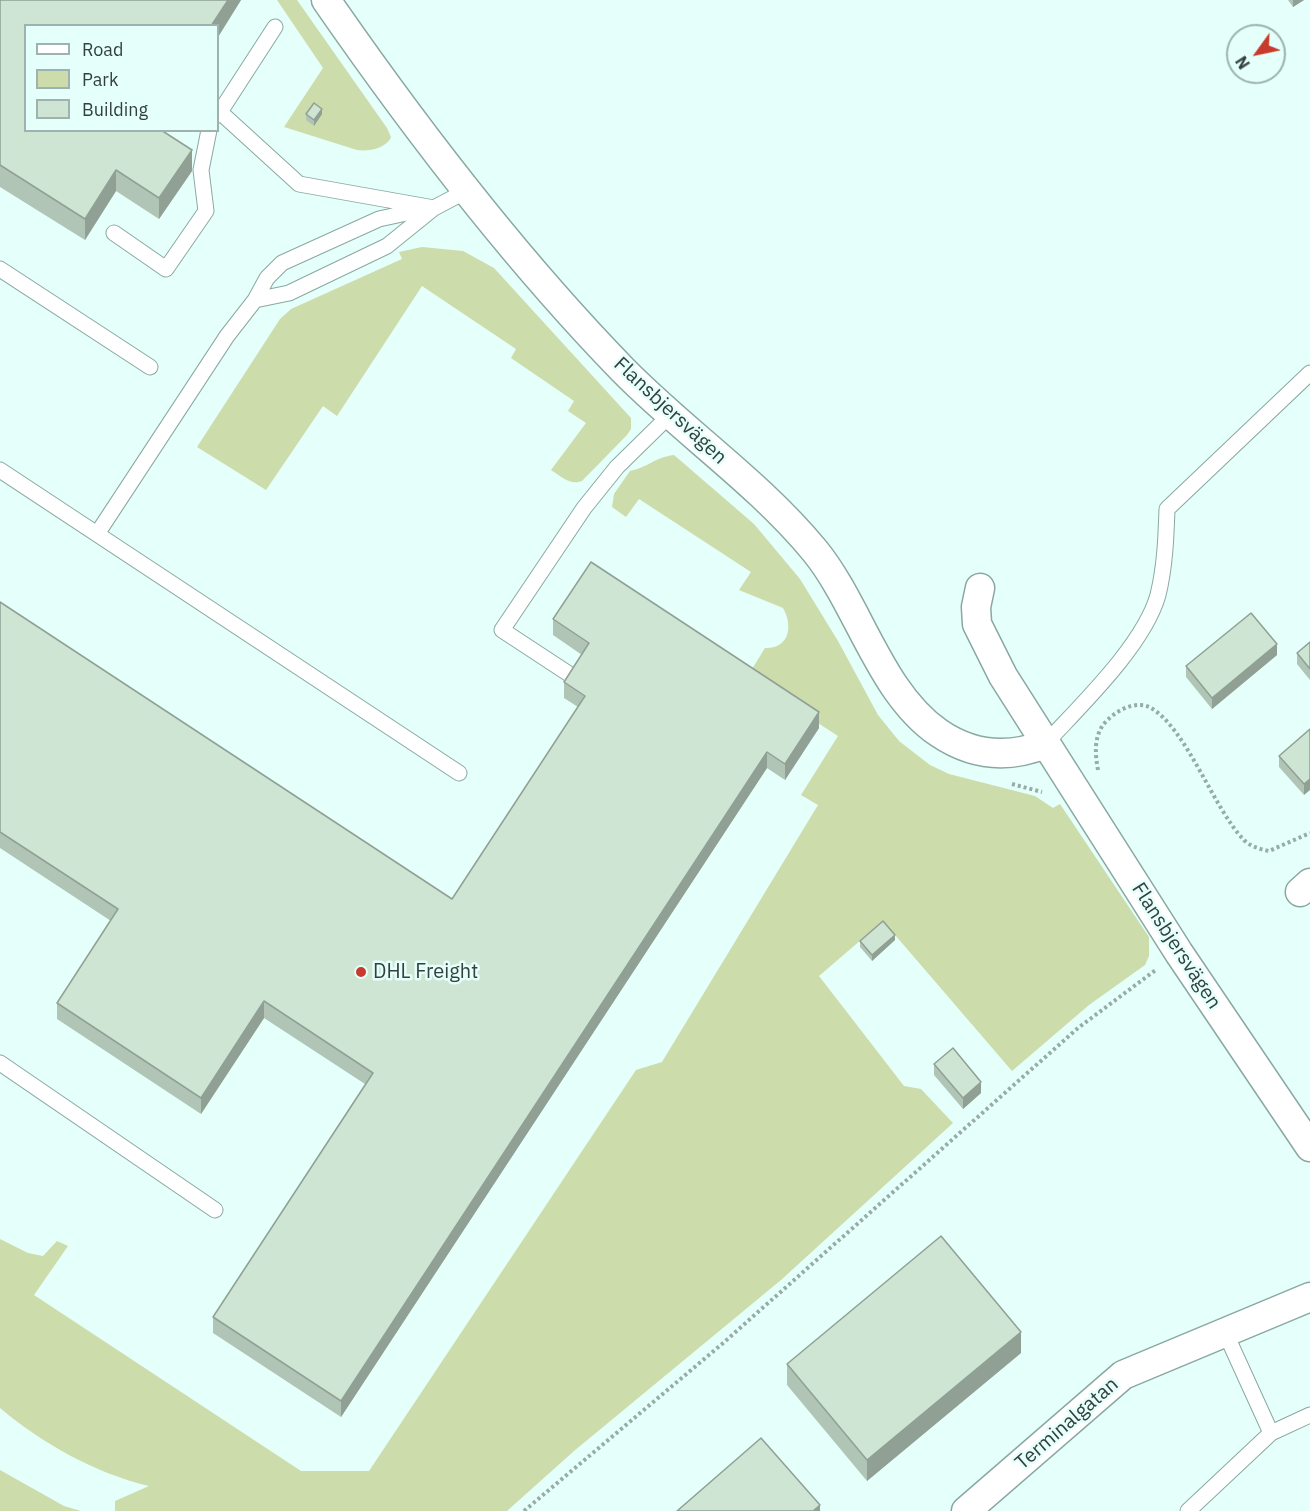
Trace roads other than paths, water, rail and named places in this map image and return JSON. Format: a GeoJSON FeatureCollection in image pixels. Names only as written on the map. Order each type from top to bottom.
{"type":"FeatureCollection","features":[{"type":"Feature","properties":{"kind":"street","name":"Flansbjersvägen"},"geometry":{"type":"LineString","coordinates":[[326,0],[360,49],[510,245],[586,331],[670,416],[776,508],[817,554],[847,598],[882,663],[908,703],[937,732],[971,751],[1002,754],[1026,752],[1045,744]]}},
{"type":"Feature","properties":{"kind":"street","name":"Flansbjersvägen"},"geometry":{"type":"LineString","coordinates":[[980,588],[976,607],[977,624],[1002,676],[1179,953],[1310,1147]]}},
{"type":"Feature","properties":{"kind":"street","name":"Terminalgatan"},"geometry":{"type":"LineString","coordinates":[[966,1511],[1123,1375],[1310,1297]]}},
{"type":"Feature","properties":{"kind":"lane"},"geometry":{"type":"LineString","coordinates":[[275,27],[219,114],[299,184],[434,208]]}},
{"type":"Feature","properties":{"kind":"lane"},"geometry":{"type":"LineString","coordinates":[[114,234],[166,269],[206,211],[201,170],[209,132]]}},
{"type":"Feature","properties":{"kind":"lane"},"geometry":{"type":"LineString","coordinates":[[255,300],[289,293],[387,246],[434,208],[468,190]]}},
{"type":"Feature","properties":{"kind":"lane"},"geometry":{"type":"LineString","coordinates":[[97,534],[255,300],[267,278],[282,263],[379,219],[434,208]]}},
{"type":"Feature","properties":{"kind":"lane"},"geometry":{"type":"LineString","coordinates":[[0,269],[150,367]]}},
{"type":"Feature","properties":{"kind":"lane"},"geometry":{"type":"LineString","coordinates":[[1045,744],[1140,635],[1157,597],[1166,551],[1167,509],[1310,373]]}},
{"type":"Feature","properties":{"kind":"lane"},"geometry":{"type":"LineString","coordinates":[[569,674],[502,630],[584,508],[618,467],[670,416]]}},
{"type":"Feature","properties":{"kind":"lane"},"geometry":{"type":"LineString","coordinates":[[0,470],[459,773]]}},
{"type":"Feature","properties":{"kind":"lane"},"geometry":{"type":"LineString","coordinates":[[0,1063],[215,1210]]}},
{"type":"Feature","properties":{"kind":"lane"},"geometry":{"type":"LineString","coordinates":[[1225,1332],[1271,1432]]}},
{"type":"Feature","properties":{"kind":"lane"},"geometry":{"type":"LineString","coordinates":[[1188,1511],[1271,1432],[1310,1415]]}},
{"type":"Feature","properties":{"kind":"place","name":"DHL Freight"},"geometry":{"type":"Point","coordinates":[361,972]}}]}
